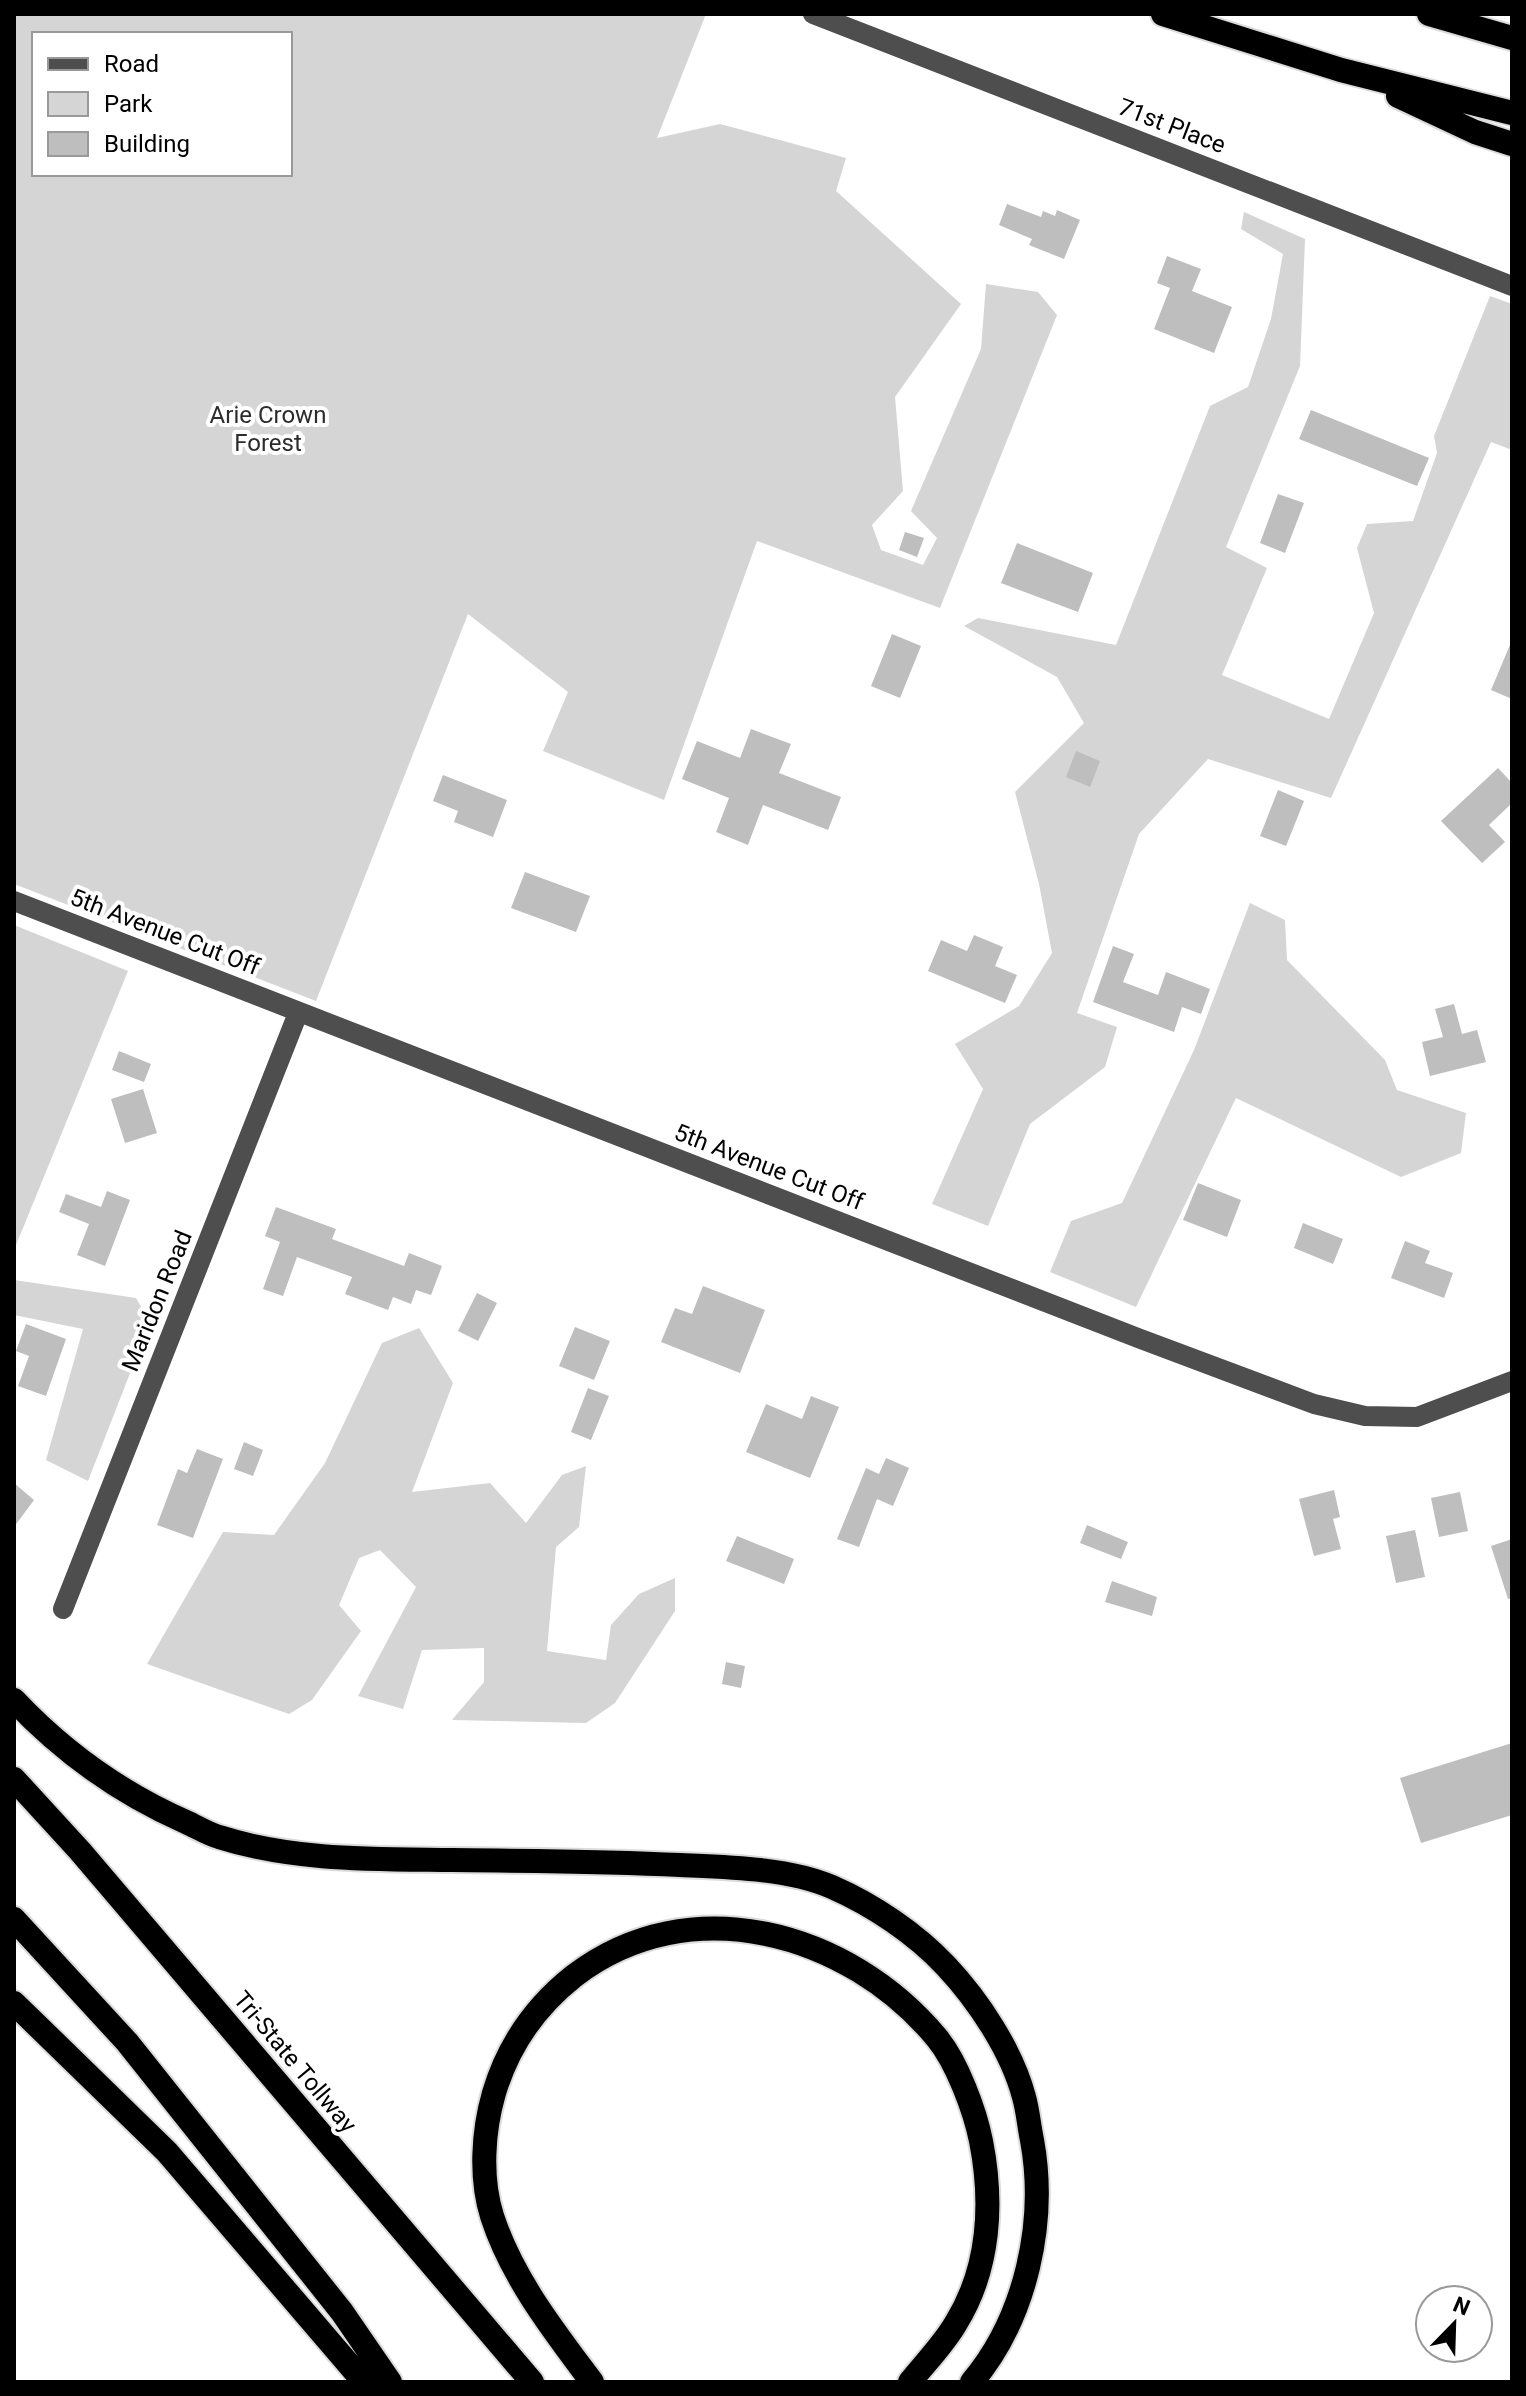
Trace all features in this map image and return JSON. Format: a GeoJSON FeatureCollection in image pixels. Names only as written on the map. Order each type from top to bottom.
{"type":"FeatureCollection","features":[{"type":"Feature","properties":{"kind":"highway"},"geometry":{"type":"LineString","coordinates":[[1163,14],[1341,70],[1512,113]]}},
{"type":"Feature","properties":{"kind":"highway"},"geometry":{"type":"LineString","coordinates":[[1429,14],[1512,38]]}},
{"type":"Feature","properties":{"kind":"highway"},"geometry":{"type":"LineString","coordinates":[[1341,70],[1475,132],[1512,144]]}},
{"type":"Feature","properties":{"kind":"highway"},"geometry":{"type":"LineString","coordinates":[[14,1700],[45,1733],[88,1767],[154,1808],[218,1837],[336,1859],[603,1861],[757,1869],[829,1885],[880,1913],[930,1950],[968,1990],[998,2035],[1024,2094],[1035,2156],[1036,2210],[1028,2270],[1006,2328],[972,2382]]}},
{"type":"Feature","properties":{"kind":"highway","name":"Tri-State Tollway"},"geometry":{"type":"LineString","coordinates":[[14,1779],[80,1851],[526,2373]]}},
{"type":"Feature","properties":{"kind":"highway"},"geometry":{"type":"LineString","coordinates":[[14,1919],[127,2042],[342,2312],[390,2382]]}},
{"type":"Feature","properties":{"kind":"highway"},"geometry":{"type":"LineString","coordinates":[[592,2382],[558,2336],[509,2256],[491,2214],[485,2146],[488,2113],[501,2072],[524,2026],[558,1989],[593,1962],[638,1941],[677,1931],[744,1929],[796,1942],[852,1966],[895,1993],[939,2040],[957,2073],[977,2122],[988,2176],[988,2225],[978,2276],[957,2322],[910,2382]]}},
{"type":"Feature","properties":{"kind":"highway"},"geometry":{"type":"LineString","coordinates":[[14,2003],[167,2152],[364,2382]]}},
{"type":"Feature","properties":{"kind":"street","name":"71st Place"},"geometry":{"type":"LineString","coordinates":[[813,14],[1512,286]]}},
{"type":"Feature","properties":{"kind":"street","name":"5th Avenue Cut Off"},"geometry":{"type":"LineString","coordinates":[[14,901],[1314,1404],[1365,1416],[1417,1417],[1512,1381]]}},
{"type":"Feature","properties":{"kind":"street","name":"Maridon Road"},"geometry":{"type":"LineString","coordinates":[[63,1609],[298,1013]]}},
{"type":"Feature","properties":{"kind":"green space","name":"Arie Crown Forest"},"geometry":{"type":"Polygon","coordinates":[[[14,14],[706,14],[657,138],[720,124],[846,158],[836,191],[961,304],[895,397],[903,491],[872,525],[881,550],[923,565],[937,538],[911,511],[981,349],[986,284],[1038,292],[1057,315],[940,608],[757,541],[664,800],[543,751],[568,692],[468,614],[316,1001],[14,884],[14,14]]]}},
{"type":"Feature","properties":{"kind":"green space"},"geometry":{"type":"Polygon","coordinates":[[[1244,212],[1305,239],[1300,366],[1226,547],[1267,568],[1222,675],[1329,719],[1374,613],[1357,548],[1367,524],[1413,521],[1437,453],[1434,436],[1490,296],[1512,304],[1512,450],[1491,442],[1331,798],[1208,759],[1139,834],[1077,1013],[1117,1027],[1105,1067],[1030,1124],[988,1226],[932,1204],[983,1089],[955,1044],[1019,1006],[1052,953],[1039,884],[1015,792],[1084,723],[1057,677],[964,626],[978,618],[1116,645],[1210,406],[1248,387],[1271,319],[1283,254],[1241,229],[1244,212]]]}},
{"type":"Feature","properties":{"kind":"green space"},"geometry":{"type":"Polygon","coordinates":[[[1250,903],[1285,920],[1287,960],[1385,1060],[1397,1090],[1466,1113],[1461,1153],[1401,1177],[1236,1098],[1136,1307],[1050,1272],[1071,1221],[1122,1203],[1194,1050],[1250,903]]]}},
{"type":"Feature","properties":{"kind":"green space"},"geometry":{"type":"Polygon","coordinates":[[[14,925],[128,971],[14,1250],[14,925]]]}},
{"type":"Feature","properties":{"kind":"green space"},"geometry":{"type":"Polygon","coordinates":[[[14,1280],[136,1298],[150,1322],[88,1481],[46,1460],[83,1329],[14,1315],[14,1280]]]}},
{"type":"Feature","properties":{"kind":"green space"},"geometry":{"type":"Polygon","coordinates":[[[419,1328],[453,1383],[412,1492],[490,1483],[526,1523],[562,1475],[586,1466],[579,1527],[556,1547],[547,1651],[606,1660],[611,1625],[639,1594],[675,1578],[675,1611],[615,1703],[586,1723],[452,1720],[484,1682],[484,1648],[422,1650],[403,1709],[358,1696],[416,1587],[380,1550],[359,1558],[339,1605],[361,1631],[312,1700],[289,1714],[147,1664],[223,1532],[274,1535],[325,1463],[382,1343],[419,1328]]]}},
{"type":"Feature","properties":{"kind":"building"},"geometry":{"type":"Polygon","coordinates":[[[1007,204],[1041,217],[1043,211],[1055,216],[1057,210],[1080,220],[1064,259],[1029,245],[1032,239],[999,225],[1007,204]]]}},
{"type":"Feature","properties":{"kind":"building"},"geometry":{"type":"Polygon","coordinates":[[[1167,256],[1201,269],[1192,291],[1232,307],[1214,353],[1154,329],[1170,288],[1157,283],[1167,256]]]}},
{"type":"Feature","properties":{"kind":"building"},"geometry":{"type":"Polygon","coordinates":[[[1311,410],[1429,458],[1417,486],[1299,439],[1311,410]]]}},
{"type":"Feature","properties":{"kind":"building"},"geometry":{"type":"Polygon","coordinates":[[[1278,494],[1304,503],[1285,553],[1260,543],[1278,494]]]}},
{"type":"Feature","properties":{"kind":"building"},"geometry":{"type":"Polygon","coordinates":[[[905,532],[924,538],[917,557],[899,550],[905,532]]]}},
{"type":"Feature","properties":{"kind":"building"},"geometry":{"type":"Polygon","coordinates":[[[1017,543],[1093,573],[1078,612],[1001,583],[1017,543]]]}},
{"type":"Feature","properties":{"kind":"building"},"geometry":{"type":"Polygon","coordinates":[[[892,634],[921,646],[900,698],[871,686],[892,634]]]}},
{"type":"Feature","properties":{"kind":"building"},"geometry":{"type":"Polygon","coordinates":[[[1512,640],[1512,699],[1491,690],[1512,640]]]}},
{"type":"Feature","properties":{"kind":"building"},"geometry":{"type":"Polygon","coordinates":[[[751,729],[791,744],[779,773],[841,797],[828,830],[763,805],[748,845],[716,832],[729,798],[682,779],[697,741],[740,758],[751,729]]]}},
{"type":"Feature","properties":{"kind":"building"},"geometry":{"type":"Polygon","coordinates":[[[1076,751],[1100,761],[1090,787],[1066,777],[1076,751]]]}},
{"type":"Feature","properties":{"kind":"building"},"geometry":{"type":"Polygon","coordinates":[[[1498,768],[1512,783],[1512,803],[1489,825],[1505,842],[1482,863],[1441,821],[1498,768]]]}},
{"type":"Feature","properties":{"kind":"building"},"geometry":{"type":"Polygon","coordinates":[[[443,775],[507,800],[493,837],[454,822],[458,811],[433,801],[443,775]]]}},
{"type":"Feature","properties":{"kind":"building"},"geometry":{"type":"Polygon","coordinates":[[[1278,790],[1304,801],[1286,846],[1260,836],[1278,790]]]}},
{"type":"Feature","properties":{"kind":"building"},"geometry":{"type":"Polygon","coordinates":[[[525,872],[590,896],[576,932],[511,908],[525,872]]]}},
{"type":"Feature","properties":{"kind":"building"},"geometry":{"type":"Polygon","coordinates":[[[974,935],[1003,947],[995,966],[1017,975],[1005,1003],[928,971],[941,940],[967,951],[974,935]]]}},
{"type":"Feature","properties":{"kind":"building"},"geometry":{"type":"Polygon","coordinates":[[[1113,946],[1134,954],[1123,982],[1158,995],[1166,972],[1210,989],[1201,1014],[1182,1007],[1174,1032],[1093,1002],[1113,946]]]}},
{"type":"Feature","properties":{"kind":"building"},"geometry":{"type":"Polygon","coordinates":[[[1454,1004],[1462,1034],[1477,1030],[1486,1062],[1430,1076],[1422,1042],[1443,1037],[1435,1009],[1454,1004]]]}},
{"type":"Feature","properties":{"kind":"building"},"geometry":{"type":"Polygon","coordinates":[[[119,1051],[151,1064],[144,1082],[112,1070],[119,1051]]]}},
{"type":"Feature","properties":{"kind":"building"},"geometry":{"type":"Polygon","coordinates":[[[143,1089],[157,1133],[125,1143],[111,1099],[143,1089]]]}},
{"type":"Feature","properties":{"kind":"building"},"geometry":{"type":"Polygon","coordinates":[[[1198,1183],[1241,1200],[1227,1237],[1183,1220],[1198,1183]]]}},
{"type":"Feature","properties":{"kind":"building"},"geometry":{"type":"Polygon","coordinates":[[[107,1191],[130,1200],[105,1266],[77,1255],[89,1224],[59,1212],[66,1194],[101,1207],[107,1191]]]}},
{"type":"Feature","properties":{"kind":"building"},"geometry":{"type":"Polygon","coordinates":[[[276,1207],[336,1229],[332,1239],[404,1266],[409,1253],[442,1266],[431,1295],[416,1290],[411,1304],[393,1297],[388,1310],[345,1294],[352,1277],[297,1257],[283,1296],[263,1289],[280,1242],[265,1236],[276,1207]]]}},
{"type":"Feature","properties":{"kind":"building"},"geometry":{"type":"Polygon","coordinates":[[[1303,1223],[1343,1239],[1333,1264],[1294,1248],[1303,1223]]]}},
{"type":"Feature","properties":{"kind":"building"},"geometry":{"type":"Polygon","coordinates":[[[1405,1241],[1430,1251],[1425,1263],[1453,1273],[1444,1298],[1391,1278],[1405,1241]]]}},
{"type":"Feature","properties":{"kind":"building"},"geometry":{"type":"Polygon","coordinates":[[[703,1286],[765,1310],[740,1373],[661,1342],[675,1308],[692,1314],[703,1286]]]}},
{"type":"Feature","properties":{"kind":"building"},"geometry":{"type":"Polygon","coordinates":[[[477,1293],[497,1303],[478,1341],[458,1331],[477,1293]]]}},
{"type":"Feature","properties":{"kind":"building"},"geometry":{"type":"Polygon","coordinates":[[[26,1324],[66,1339],[46,1396],[18,1386],[29,1356],[16,1351],[26,1324]]]}},
{"type":"Feature","properties":{"kind":"building"},"geometry":{"type":"Polygon","coordinates":[[[575,1327],[610,1341],[594,1380],[559,1366],[575,1327]]]}},
{"type":"Feature","properties":{"kind":"building"},"geometry":{"type":"Polygon","coordinates":[[[588,1388],[609,1396],[591,1440],[571,1432],[588,1388]]]}},
{"type":"Feature","properties":{"kind":"building"},"geometry":{"type":"Polygon","coordinates":[[[811,1396],[839,1407],[810,1478],[746,1452],[766,1404],[802,1419],[811,1396]]]}},
{"type":"Feature","properties":{"kind":"building"},"geometry":{"type":"Polygon","coordinates":[[[244,1442],[263,1450],[253,1476],[234,1469],[244,1442]]]}},
{"type":"Feature","properties":{"kind":"building"},"geometry":{"type":"Polygon","coordinates":[[[197,1449],[223,1459],[193,1538],[157,1525],[178,1469],[187,1473],[197,1449]]]}},
{"type":"Feature","properties":{"kind":"building"},"geometry":{"type":"Polygon","coordinates":[[[886,1458],[909,1468],[893,1506],[877,1499],[859,1547],[837,1539],[866,1468],[879,1474],[886,1458]]]}},
{"type":"Feature","properties":{"kind":"building"},"geometry":{"type":"Polygon","coordinates":[[[14,1483],[34,1500],[14,1527],[14,1483]]]}},
{"type":"Feature","properties":{"kind":"building"},"geometry":{"type":"Polygon","coordinates":[[[1334,1490],[1340,1517],[1333,1519],[1341,1549],[1314,1556],[1299,1499],[1334,1490]]]}},
{"type":"Feature","properties":{"kind":"building"},"geometry":{"type":"Polygon","coordinates":[[[1460,1492],[1468,1531],[1439,1537],[1431,1498],[1460,1492]]]}},
{"type":"Feature","properties":{"kind":"building"},"geometry":{"type":"Polygon","coordinates":[[[1087,1525],[1128,1542],[1121,1559],[1080,1543],[1087,1525]]]}},
{"type":"Feature","properties":{"kind":"building"},"geometry":{"type":"Polygon","coordinates":[[[1415,1530],[1425,1577],[1396,1583],[1386,1536],[1415,1530]]]}},
{"type":"Feature","properties":{"kind":"building"},"geometry":{"type":"Polygon","coordinates":[[[737,1536],[794,1559],[784,1584],[726,1561],[737,1536]]]}},
{"type":"Feature","properties":{"kind":"building"},"geometry":{"type":"Polygon","coordinates":[[[1512,1539],[1512,1598],[1508,1599],[1491,1546],[1512,1539]]]}},
{"type":"Feature","properties":{"kind":"building"},"geometry":{"type":"Polygon","coordinates":[[[1112,1581],[1157,1597],[1152,1616],[1105,1602],[1112,1581]]]}},
{"type":"Feature","properties":{"kind":"building"},"geometry":{"type":"Polygon","coordinates":[[[726,1662],[745,1666],[741,1688],[722,1684],[726,1662]]]}},
{"type":"Feature","properties":{"kind":"building"},"geometry":{"type":"Polygon","coordinates":[[[1512,1743],[1512,1815],[1421,1843],[1400,1778],[1512,1743]]]}}]}
